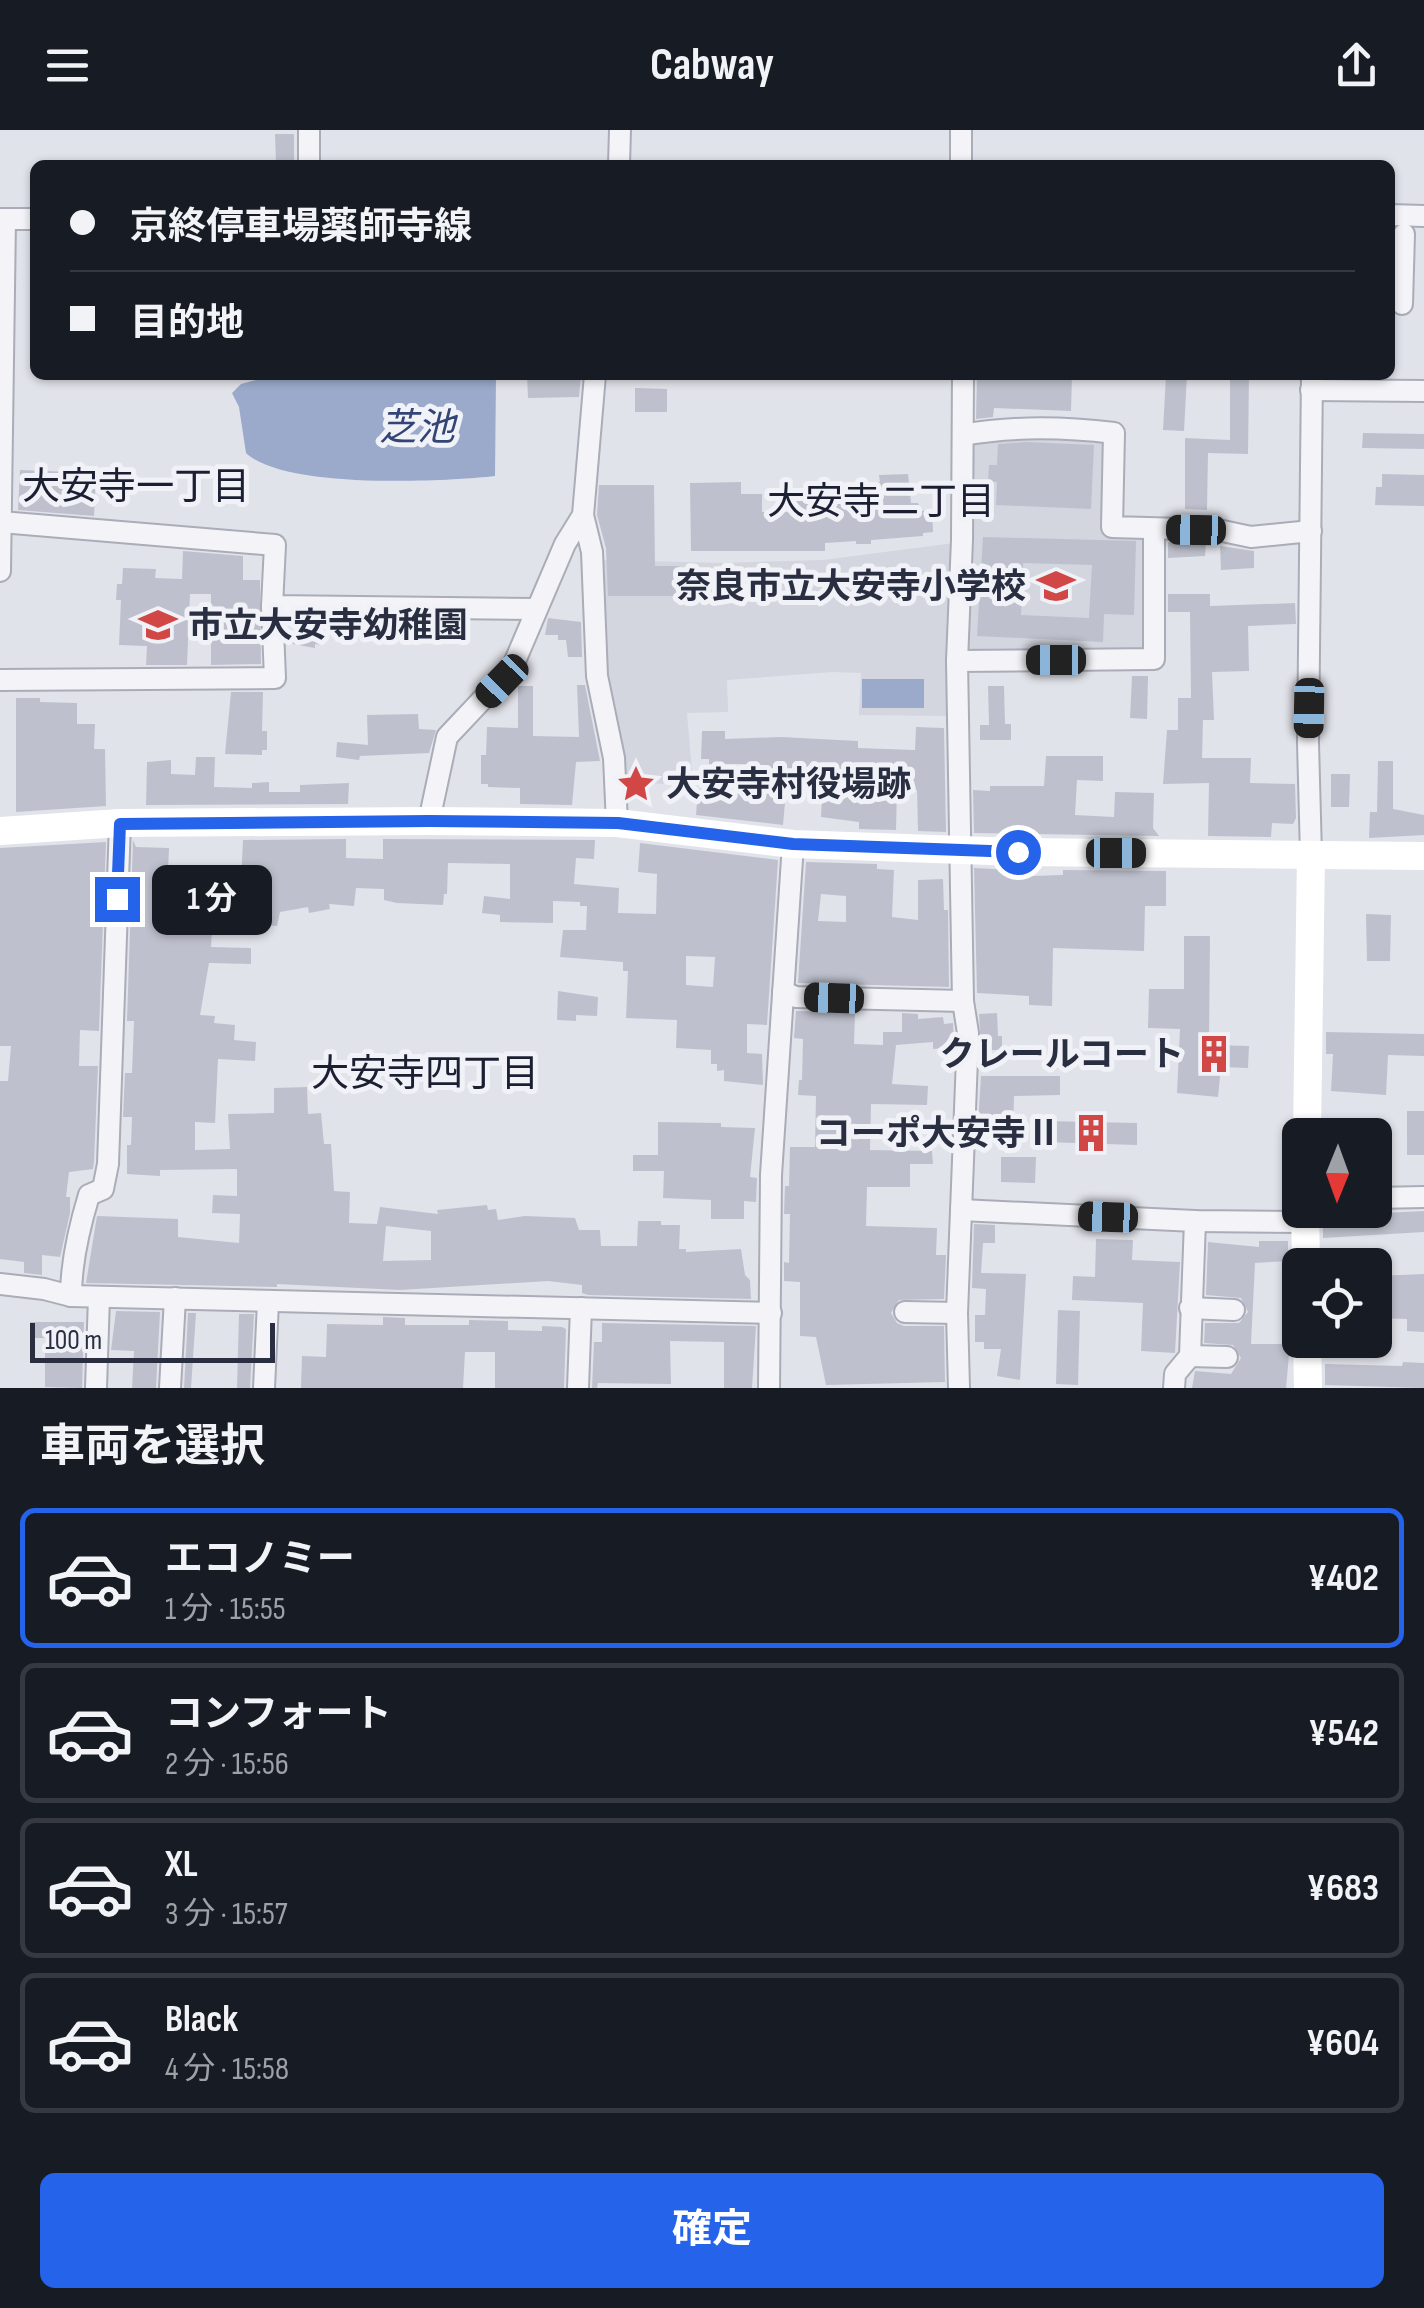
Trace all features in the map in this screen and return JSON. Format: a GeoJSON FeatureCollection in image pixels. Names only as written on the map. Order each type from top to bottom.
{"type":"FeatureCollection","features":[{"type":"Feature","properties":{"kind":"main road"},"geometry":{"type":"LineString","coordinates":[[0,831],[120,824],[618,823],[793,844],[1424,856]]}},
{"type":"Feature","properties":{"kind":"main road"},"geometry":{"type":"LineString","coordinates":[[1307,1118],[1311,855]]}},
{"type":"Feature","properties":{"kind":"main road"},"geometry":{"type":"LineString","coordinates":[[1307,1358],[1308,1388]]}},
{"type":"Feature","properties":{"kind":"street"},"geometry":{"type":"LineString","coordinates":[[309,130],[309,160]]}},
{"type":"Feature","properties":{"kind":"street"},"geometry":{"type":"LineString","coordinates":[[619,160],[620,130]]}},
{"type":"Feature","properties":{"kind":"street"},"geometry":{"type":"LineString","coordinates":[[961,130],[961,160]]}},
{"type":"Feature","properties":{"kind":"street"},"geometry":{"type":"LineString","coordinates":[[1395,215],[1424,216]]}},
{"type":"Feature","properties":{"kind":"street"},"geometry":{"type":"LineString","coordinates":[[0,571],[2,219],[30,218]]}},
{"type":"Feature","properties":{"kind":"street"},"geometry":{"type":"LineString","coordinates":[[1404,234],[1396,304],[1424,304]]}},
{"type":"Feature","properties":{"kind":"street"},"geometry":{"type":"LineString","coordinates":[[595,380],[583,516],[592,552],[597,676],[614,758],[618,823]]}},
{"type":"Feature","properties":{"kind":"street"},"geometry":{"type":"LineString","coordinates":[[959,1388],[957,1314],[968,1033],[963,1001],[957,661],[964,380]]}},
{"type":"Feature","properties":{"kind":"street"},"geometry":{"type":"LineString","coordinates":[[1311,855],[1311,382],[1424,392]]}},
{"type":"Feature","properties":{"kind":"street"},"geometry":{"type":"LineString","coordinates":[[963,435],[990,430],[1070,428],[1114,432],[1112,527],[1218,530],[1251,536],[1311,531]]}},
{"type":"Feature","properties":{"kind":"street"},"geometry":{"type":"LineString","coordinates":[[429,821],[447,738],[512,668],[565,544],[583,516]]}},
{"type":"Feature","properties":{"kind":"street"},"geometry":{"type":"LineString","coordinates":[[0,680],[275,678],[275,545],[1,517]]}},
{"type":"Feature","properties":{"kind":"street"},"geometry":{"type":"LineString","coordinates":[[957,661],[1154,660],[1154,529]]}},
{"type":"Feature","properties":{"kind":"street"},"geometry":{"type":"LineString","coordinates":[[272,606],[536,609]]}},
{"type":"Feature","properties":{"kind":"street"},"geometry":{"type":"LineString","coordinates":[[72,1296],[72,1271],[81,1222],[89,1195],[103,1188],[108,1164],[120,824]]}},
{"type":"Feature","properties":{"kind":"street"},"geometry":{"type":"LineString","coordinates":[[769,1388],[771,1174],[793,844]]}},
{"type":"Feature","properties":{"kind":"street"},"geometry":{"type":"LineString","coordinates":[[783,992],[796,997],[963,1001]]}},
{"type":"Feature","properties":{"kind":"street"},"geometry":{"type":"LineString","coordinates":[[1392,1198],[1424,1197]]}},
{"type":"Feature","properties":{"kind":"street"},"geometry":{"type":"LineString","coordinates":[[961,1210],[1195,1221],[1282,1217]]}},
{"type":"Feature","properties":{"kind":"street"},"geometry":{"type":"LineString","coordinates":[[1174,1388],[1175,1374],[1190,1356],[1195,1221]]}},
{"type":"Feature","properties":{"kind":"street"},"geometry":{"type":"LineString","coordinates":[[0,1284],[44,1288],[72,1296],[771,1313]]}},
{"type":"Feature","properties":{"kind":"street"},"geometry":{"type":"LineString","coordinates":[[96,1388],[99,1296]]}},
{"type":"Feature","properties":{"kind":"street"},"geometry":{"type":"LineString","coordinates":[[170,1388],[175,1298]]}},
{"type":"Feature","properties":{"kind":"street"},"geometry":{"type":"LineString","coordinates":[[264,1388],[268,1302]]}},
{"type":"Feature","properties":{"kind":"street"},"geometry":{"type":"LineString","coordinates":[[578,1388],[581,1308]]}},
{"type":"Feature","properties":{"kind":"street"},"geometry":{"type":"LineString","coordinates":[[1190,1308],[1234,1310]]}},
{"type":"Feature","properties":{"kind":"street"},"geometry":{"type":"LineString","coordinates":[[906,1312],[957,1314]]}},
{"type":"Feature","properties":{"kind":"street"},"geometry":{"type":"LineString","coordinates":[[1190,1356],[1227,1357]]}},
{"type":"Feature","properties":{"kind":"shaded area"},"geometry":{"type":"Polygon","coordinates":[[[981,435],[1106,442],[1104,532],[1138,534],[1149,539],[1150,638],[1138,654],[962,654],[972,445],[981,435]]]}},
{"type":"Feature","properties":{"kind":"shaded area"},"geometry":{"type":"Polygon","coordinates":[[[954,543],[951,716],[859,715],[861,673],[727,680],[728,712],[687,713],[693,785],[621,782],[601,677],[601,560],[823,560],[954,543]]]}},
{"type":"Feature","properties":{"kind":"water","name":"芝池"},"geometry":{"type":"Polygon","coordinates":[[[256,380],[496,380],[495,476],[365,480],[294,473],[266,465],[246,453],[239,407],[232,393],[241,384],[256,380]]]}},
{"type":"Feature","properties":{"kind":"water"},"geometry":{"type":"Polygon","coordinates":[[[862,679],[924,679],[924,708],[862,708],[862,679]]]}},
{"type":"Feature","properties":{"kind":"building"},"geometry":{"type":"Polygon","coordinates":[[[275,134],[294,134],[294,160],[276,160],[275,134]]]}},
{"type":"Feature","properties":{"kind":"building"},"geometry":{"type":"Polygon","coordinates":[[[527,380],[581,380],[579,397],[528,398],[527,380]]]}},
{"type":"Feature","properties":{"kind":"building"},"geometry":{"type":"Polygon","coordinates":[[[977,380],[1072,380],[1071,411],[994,408],[993,417],[976,419],[977,380]]]}},
{"type":"Feature","properties":{"kind":"building"},"geometry":{"type":"Polygon","coordinates":[[[1166,380],[1187,380],[1184,431],[1163,430],[1166,380]]]}},
{"type":"Feature","properties":{"kind":"building"},"geometry":{"type":"Polygon","coordinates":[[[1230,380],[1249,380],[1248,454],[1208,453],[1207,510],[1185,509],[1185,438],[1230,440],[1230,380]]]}},
{"type":"Feature","properties":{"kind":"building"},"geometry":{"type":"Polygon","coordinates":[[[635,388],[667,389],[667,412],[635,412],[635,388]]]}},
{"type":"Feature","properties":{"kind":"building"},"geometry":{"type":"Polygon","coordinates":[[[1363,433],[1424,434],[1424,449],[1362,448],[1363,433]]]}},
{"type":"Feature","properties":{"kind":"building"},"geometry":{"type":"Polygon","coordinates":[[[998,444],[1094,445],[1091,509],[996,505],[997,482],[988,482],[989,465],[997,465],[998,444]]]}},
{"type":"Feature","properties":{"kind":"building"},"geometry":{"type":"Polygon","coordinates":[[[20,470],[96,473],[94,516],[18,510],[20,470]]]}},
{"type":"Feature","properties":{"kind":"building"},"geometry":{"type":"Polygon","coordinates":[[[908,474],[911,503],[918,503],[921,511],[932,510],[933,532],[923,536],[871,540],[871,544],[825,543],[825,551],[691,551],[690,483],[741,482],[741,494],[762,494],[762,512],[791,512],[790,496],[833,497],[832,487],[880,482],[879,475],[908,474]]]}},
{"type":"Feature","properties":{"kind":"building"},"geometry":{"type":"Polygon","coordinates":[[[1382,474],[1424,475],[1424,506],[1375,505],[1382,474]]]}},
{"type":"Feature","properties":{"kind":"building"},"geometry":{"type":"Polygon","coordinates":[[[599,485],[654,485],[655,566],[679,566],[679,596],[608,596],[606,548],[597,515],[599,485]]]}},
{"type":"Feature","properties":{"kind":"building"},"geometry":{"type":"Polygon","coordinates":[[[983,537],[1136,541],[1134,615],[1104,614],[1103,642],[977,636],[983,537]],[[1023,563],[1021,615],[1089,618],[1092,565],[1023,563]]]}},
{"type":"Feature","properties":{"kind":"building"},"geometry":{"type":"Polygon","coordinates":[[[1168,542],[1206,543],[1205,556],[1168,558],[1168,542]]]}},
{"type":"Feature","properties":{"kind":"building"},"geometry":{"type":"Polygon","coordinates":[[[1220,546],[1254,551],[1254,568],[1221,570],[1220,546]]]}},
{"type":"Feature","properties":{"kind":"building"},"geometry":{"type":"Polygon","coordinates":[[[183,551],[243,556],[243,580],[260,580],[261,664],[211,665],[211,594],[190,594],[187,665],[146,665],[147,646],[119,645],[121,600],[116,600],[123,568],[156,569],[155,578],[182,579],[183,551]]]}},
{"type":"Feature","properties":{"kind":"building"},"geometry":{"type":"Polygon","coordinates":[[[1168,594],[1210,594],[1210,606],[1295,603],[1296,624],[1248,626],[1249,671],[1212,672],[1214,720],[1203,720],[1202,758],[1251,758],[1250,783],[1295,784],[1296,818],[1293,824],[1272,823],[1271,837],[1208,836],[1209,783],[1163,784],[1167,730],[1178,730],[1178,698],[1191,698],[1190,612],[1168,612],[1168,594]]]}},
{"type":"Feature","properties":{"kind":"building"},"geometry":{"type":"Polygon","coordinates":[[[548,618],[581,622],[582,657],[568,657],[566,640],[558,640],[558,635],[545,635],[548,618]]]}},
{"type":"Feature","properties":{"kind":"building"},"geometry":{"type":"Polygon","coordinates":[[[304,624],[322,625],[321,645],[315,644],[315,648],[287,643],[287,631],[304,631],[304,624]]]}},
{"type":"Feature","properties":{"kind":"building"},"geometry":{"type":"Polygon","coordinates":[[[1132,676],[1148,676],[1147,719],[1130,718],[1132,676]]]}},
{"type":"Feature","properties":{"kind":"building"},"geometry":{"type":"Polygon","coordinates":[[[577,685],[585,685],[600,761],[576,762],[572,805],[520,804],[520,788],[481,784],[481,755],[486,755],[487,727],[518,728],[518,686],[533,686],[533,736],[579,737],[577,685]]]}},
{"type":"Feature","properties":{"kind":"building"},"geometry":{"type":"Polygon","coordinates":[[[988,686],[1004,686],[1005,724],[1011,724],[1011,740],[980,740],[980,725],[989,725],[988,686]]]}},
{"type":"Feature","properties":{"kind":"building"},"geometry":{"type":"Polygon","coordinates":[[[231,692],[263,692],[262,731],[267,731],[267,750],[262,750],[262,755],[225,754],[231,692]]]}},
{"type":"Feature","properties":{"kind":"building"},"geometry":{"type":"Polygon","coordinates":[[[16,698],[77,703],[77,724],[95,724],[94,749],[105,749],[106,806],[16,812],[16,698]]]}},
{"type":"Feature","properties":{"kind":"building"},"geometry":{"type":"Polygon","coordinates":[[[418,714],[419,729],[436,730],[429,753],[360,756],[359,760],[336,757],[337,742],[368,745],[367,715],[418,714]]]}},
{"type":"Feature","properties":{"kind":"building"},"geometry":{"type":"Polygon","coordinates":[[[916,727],[944,728],[946,832],[918,831],[917,790],[897,789],[896,830],[859,829],[859,822],[821,817],[823,779],[787,779],[783,825],[696,815],[698,789],[750,792],[750,764],[709,764],[709,759],[701,759],[702,731],[725,731],[725,739],[858,741],[858,748],[915,750],[916,727]]]}},
{"type":"Feature","properties":{"kind":"building"},"geometry":{"type":"Polygon","coordinates":[[[1046,756],[1103,756],[1103,781],[1077,780],[1075,815],[1114,817],[1115,792],[1154,793],[1153,828],[1159,836],[974,833],[973,790],[990,791],[990,786],[1044,786],[1046,756]]]}},
{"type":"Feature","properties":{"kind":"building"},"geometry":{"type":"Polygon","coordinates":[[[196,757],[215,757],[214,787],[252,788],[252,783],[269,782],[269,792],[300,792],[300,785],[349,783],[348,804],[146,805],[147,762],[171,760],[171,774],[195,775],[196,757]]]}},
{"type":"Feature","properties":{"kind":"building"},"geometry":{"type":"Polygon","coordinates":[[[1378,761],[1393,761],[1393,809],[1424,815],[1424,835],[1369,838],[1370,812],[1377,812],[1378,761]]]}},
{"type":"Feature","properties":{"kind":"building"},"geometry":{"type":"Polygon","coordinates":[[[1331,774],[1350,774],[1349,807],[1331,807],[1331,774]]]}},
{"type":"Feature","properties":{"kind":"building"},"geometry":{"type":"Polygon","coordinates":[[[346,839],[346,858],[383,859],[383,839],[595,840],[594,859],[576,858],[574,884],[619,888],[618,913],[656,914],[657,874],[638,872],[640,843],[778,860],[767,1025],[747,1024],[747,1053],[762,1054],[763,1085],[724,1081],[724,1070],[717,1071],[717,1064],[711,1064],[711,1050],[676,1048],[677,1020],[626,1018],[628,971],[623,971],[623,962],[560,957],[563,930],[586,930],[587,906],[553,901],[553,923],[500,922],[500,915],[482,913],[484,896],[510,899],[510,864],[448,863],[443,905],[397,903],[384,900],[384,889],[356,888],[354,906],[329,904],[330,909],[309,913],[308,907],[280,912],[277,926],[233,922],[234,902],[240,902],[243,840],[346,839]],[[686,956],[686,985],[713,987],[715,957],[686,956]]]}},
{"type":"Feature","properties":{"kind":"building"},"geometry":{"type":"Polygon","coordinates":[[[133,840],[136,847],[169,848],[168,872],[182,872],[182,894],[190,894],[189,916],[213,917],[211,947],[251,948],[251,964],[209,963],[200,1015],[215,1016],[214,1023],[235,1025],[234,1040],[256,1042],[255,1061],[218,1059],[215,1123],[195,1122],[195,1150],[230,1149],[228,1114],[274,1113],[274,1088],[307,1087],[308,1114],[321,1113],[324,1144],[331,1144],[334,1191],[350,1192],[349,1223],[377,1224],[380,1207],[438,1214],[437,1210],[487,1205],[488,1210],[496,1209],[498,1220],[525,1216],[575,1218],[579,1230],[600,1230],[601,1246],[637,1246],[638,1221],[661,1221],[661,1225],[680,1225],[679,1249],[686,1252],[741,1249],[751,1299],[588,1295],[582,1293],[582,1285],[548,1281],[400,1290],[277,1284],[86,1283],[97,1216],[178,1219],[178,1237],[239,1243],[240,1214],[212,1213],[213,1195],[237,1196],[237,1169],[160,1170],[160,1176],[127,1174],[132,1117],[123,1117],[125,1073],[132,1073],[134,1021],[127,1021],[133,840]],[[386,1226],[383,1261],[431,1260],[431,1231],[386,1226]]]}},
{"type":"Feature","properties":{"kind":"building"},"geometry":{"type":"Polygon","coordinates":[[[106,842],[99,1031],[80,1030],[79,1066],[98,1066],[93,1169],[69,1172],[66,1197],[70,1197],[70,1213],[60,1257],[42,1255],[42,1275],[24,1273],[24,1262],[0,1259],[0,1081],[8,1081],[11,1046],[0,1046],[0,848],[106,842]]]}},
{"type":"Feature","properties":{"kind":"building"},"geometry":{"type":"Polygon","coordinates":[[[806,862],[877,864],[877,869],[894,870],[892,917],[918,920],[918,880],[943,879],[944,910],[948,910],[949,987],[798,983],[806,862]],[[821,894],[818,921],[846,922],[846,896],[821,894]]]}},
{"type":"Feature","properties":{"kind":"building"},"geometry":{"type":"Polygon","coordinates":[[[974,868],[1033,871],[1033,876],[1063,875],[1063,870],[1166,871],[1166,906],[1145,906],[1144,951],[1053,948],[1052,1006],[1029,1005],[1029,996],[977,993],[974,868]]]}},
{"type":"Feature","properties":{"kind":"building"},"geometry":{"type":"Polygon","coordinates":[[[1366,914],[1391,915],[1390,961],[1367,961],[1366,914]]]}},
{"type":"Feature","properties":{"kind":"building"},"geometry":{"type":"Polygon","coordinates":[[[1184,936],[1210,936],[1209,1041],[1215,1041],[1215,1045],[1249,1046],[1248,1068],[1221,1067],[1218,1097],[1177,1093],[1180,1029],[1148,1028],[1149,989],[1184,989],[1184,936]]]}},
{"type":"Feature","properties":{"kind":"building"},"geometry":{"type":"Polygon","coordinates":[[[558,991],[598,997],[597,1016],[576,1015],[576,1021],[557,1020],[558,991]]]}},
{"type":"Feature","properties":{"kind":"building"},"geometry":{"type":"Polygon","coordinates":[[[796,1011],[855,1012],[854,1044],[883,1045],[883,1032],[902,1032],[902,1013],[918,1014],[918,1019],[943,1017],[944,1024],[953,1023],[954,1047],[933,1049],[933,1042],[896,1045],[892,1084],[928,1086],[927,1105],[871,1104],[870,1150],[932,1151],[933,1164],[910,1164],[910,1187],[867,1187],[866,1226],[937,1228],[936,1255],[946,1255],[944,1299],[899,1300],[891,1313],[904,1326],[944,1326],[945,1382],[826,1385],[816,1337],[800,1336],[800,1282],[784,1281],[784,1262],[789,1263],[790,1214],[784,1214],[785,1186],[789,1186],[790,1147],[815,1147],[816,1096],[798,1095],[803,1039],[794,1038],[796,1011]]]}},
{"type":"Feature","properties":{"kind":"building"},"geometry":{"type":"Polygon","coordinates":[[[997,1013],[1002,1050],[981,1050],[979,1014],[997,1013]]]}},
{"type":"Feature","properties":{"kind":"building"},"geometry":{"type":"Polygon","coordinates":[[[1326,1032],[1424,1034],[1424,1056],[1388,1055],[1386,1095],[1331,1091],[1333,1054],[1326,1054],[1326,1032]]]}},
{"type":"Feature","properties":{"kind":"building"},"geometry":{"type":"Polygon","coordinates":[[[981,1076],[1060,1076],[1060,1095],[1014,1096],[1013,1135],[989,1134],[990,1124],[978,1124],[981,1076]]]}},
{"type":"Feature","properties":{"kind":"building"},"geometry":{"type":"Polygon","coordinates":[[[1407,1111],[1424,1111],[1424,1155],[1407,1155],[1407,1111]]]}},
{"type":"Feature","properties":{"kind":"building","name":"コーポ大安寺Ⅱ"},"geometry":{"type":"Polygon","coordinates":[[[1045,1121],[1137,1123],[1137,1145],[1044,1142],[1045,1121]]]}},
{"type":"Feature","properties":{"kind":"building"},"geometry":{"type":"Polygon","coordinates":[[[658,1122],[755,1128],[750,1177],[757,1178],[756,1202],[744,1201],[744,1219],[711,1219],[711,1200],[663,1198],[664,1171],[633,1171],[633,1155],[658,1155],[658,1122]]]}},
{"type":"Feature","properties":{"kind":"building"},"geometry":{"type":"Polygon","coordinates":[[[1001,1157],[1036,1157],[1035,1183],[1001,1182],[1001,1157]]]}},
{"type":"Feature","properties":{"kind":"building"},"geometry":{"type":"Polygon","coordinates":[[[1424,1211],[1424,1232],[1323,1238],[1323,1228],[1392,1228],[1392,1213],[1424,1211]]]}},
{"type":"Feature","properties":{"kind":"building"},"geometry":{"type":"Polygon","coordinates":[[[974,1224],[995,1225],[995,1243],[983,1243],[981,1273],[1026,1274],[1020,1380],[997,1376],[1001,1349],[984,1349],[984,1342],[975,1342],[975,1315],[985,1315],[986,1289],[972,1288],[974,1224]]]}},
{"type":"Feature","properties":{"kind":"building"},"geometry":{"type":"Polygon","coordinates":[[[1096,1239],[1133,1240],[1132,1260],[1180,1262],[1175,1353],[1141,1351],[1143,1303],[1072,1300],[1073,1276],[1095,1277],[1096,1239]]]}},
{"type":"Feature","properties":{"kind":"building"},"geometry":{"type":"Polygon","coordinates":[[[1259,1241],[1288,1241],[1288,1248],[1282,1248],[1282,1261],[1255,1263],[1251,1344],[1282,1344],[1282,1358],[1289,1358],[1286,1388],[1192,1388],[1195,1371],[1231,1374],[1241,1358],[1233,1345],[1204,1343],[1205,1323],[1239,1323],[1248,1312],[1241,1298],[1206,1295],[1208,1242],[1259,1247],[1259,1241]]]}},
{"type":"Feature","properties":{"kind":"building"},"geometry":{"type":"Polygon","coordinates":[[[1424,1274],[1424,1332],[1407,1331],[1407,1319],[1392,1319],[1392,1275],[1424,1274]]]}},
{"type":"Feature","properties":{"kind":"building"},"geometry":{"type":"Polygon","coordinates":[[[1058,1310],[1080,1311],[1078,1385],[1056,1384],[1058,1310]]]}},
{"type":"Feature","properties":{"kind":"building"},"geometry":{"type":"Polygon","coordinates":[[[116,1311],[160,1312],[156,1388],[132,1388],[134,1351],[111,1350],[116,1311]]]}},
{"type":"Feature","properties":{"kind":"building"},"geometry":{"type":"Polygon","coordinates":[[[188,1313],[196,1313],[191,1388],[184,1388],[188,1313]]]}},
{"type":"Feature","properties":{"kind":"building"},"geometry":{"type":"Polygon","coordinates":[[[239,1314],[254,1314],[250,1388],[237,1388],[239,1314]]]}},
{"type":"Feature","properties":{"kind":"building"},"geometry":{"type":"Polygon","coordinates":[[[383,1317],[405,1318],[405,1325],[469,1325],[469,1320],[508,1321],[508,1330],[562,1327],[566,1329],[564,1388],[495,1388],[495,1352],[465,1352],[463,1388],[301,1388],[302,1356],[326,1357],[327,1324],[383,1325],[383,1317]]]}},
{"type":"Feature","properties":{"kind":"building"},"geometry":{"type":"Polygon","coordinates":[[[30,1322],[84,1322],[82,1388],[45,1387],[45,1338],[30,1338],[30,1322]]]}},
{"type":"Feature","properties":{"kind":"building"},"geometry":{"type":"Polygon","coordinates":[[[602,1323],[756,1326],[752,1388],[724,1388],[724,1342],[670,1341],[671,1384],[598,1383],[597,1388],[592,1388],[594,1342],[602,1342],[602,1323]]]}},
{"type":"Feature","properties":{"kind":"building"},"geometry":{"type":"Polygon","coordinates":[[[1403,1362],[1424,1363],[1424,1388],[1325,1385],[1325,1364],[1402,1366],[1403,1362]]]}},
{"type":"Feature","properties":{"kind":"place","name":"奈良市立大安寺小学校"},"geometry":{"type":"Point","coordinates":[1056,586]}},
{"type":"Feature","properties":{"kind":"place","name":"市立大安寺幼稚園"},"geometry":{"type":"Point","coordinates":[158,625]}},
{"type":"Feature","properties":{"kind":"place","name":"大安寺村役場跡"},"geometry":{"type":"Point","coordinates":[636,784]}},
{"type":"Feature","properties":{"kind":"place","name":"クレールコート"},"geometry":{"type":"Point","coordinates":[1214,1054]}},
{"type":"Feature","properties":{"kind":"place","name":"コーポ大安寺Ⅱ"},"geometry":{"type":"Point","coordinates":[1091,1133]}},
{"type":"Feature","properties":{"kind":"district","name":"大安寺一丁目"},"geometry":{"type":"Point","coordinates":[136,486]}},
{"type":"Feature","properties":{"kind":"district","name":"大安寺二丁目"},"geometry":{"type":"Point","coordinates":[881,501]}},
{"type":"Feature","properties":{"kind":"district","name":"大安寺四丁目"},"geometry":{"type":"Point","coordinates":[425,1073]}},
{"type":"Feature","properties":{"kind":"route"},"geometry":{"type":"LineString","coordinates":[[117,899],[120,824],[618,823],[793,844],[1018,852]]}}]}
